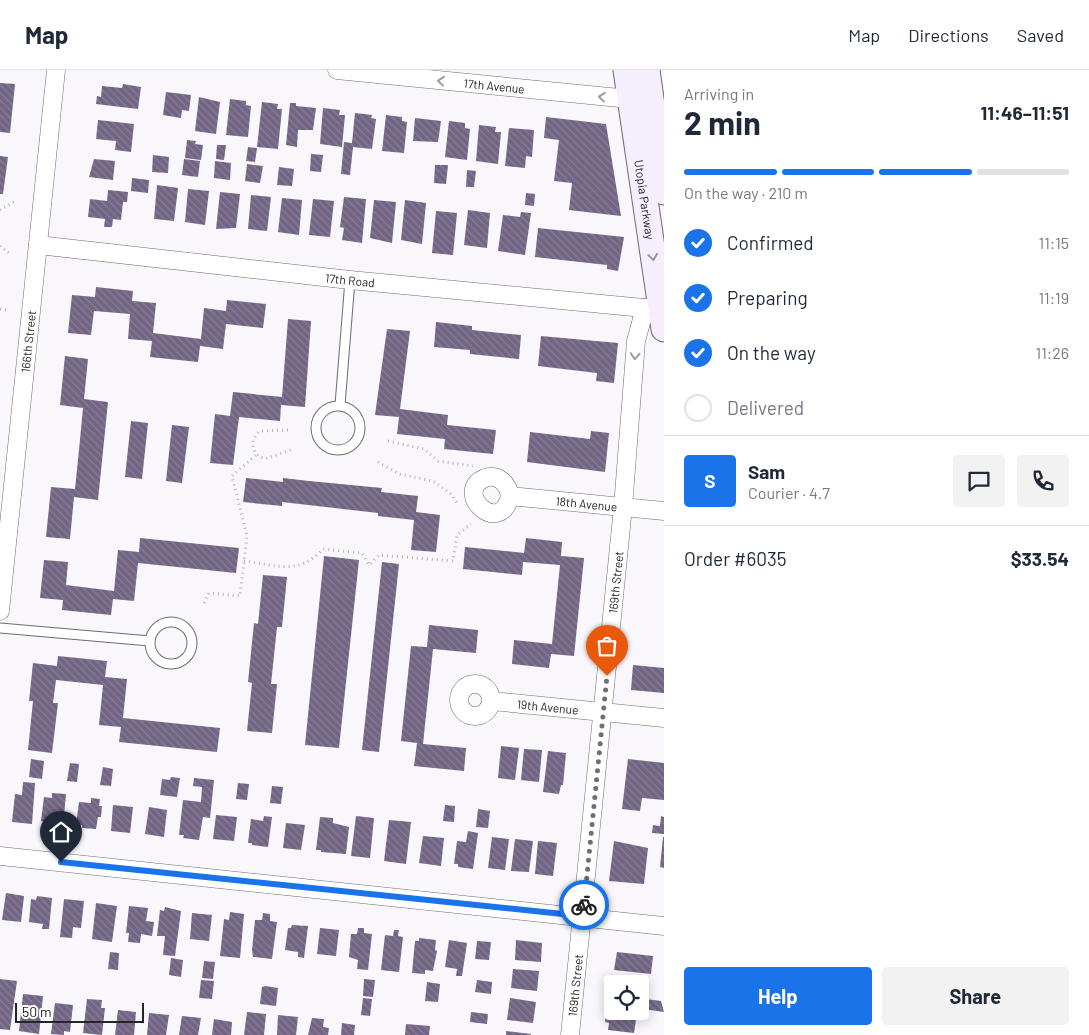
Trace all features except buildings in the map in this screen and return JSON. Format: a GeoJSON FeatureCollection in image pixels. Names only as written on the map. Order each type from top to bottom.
{"type":"FeatureCollection","features":[{"type":"Feature","properties":{"kind":"main road","name":"Utopia Parkway"},"geometry":{"type":"LineString","coordinates":[[626,70],[641,100],[664,192]]}},
{"type":"Feature","properties":{"kind":"main road","name":"Utopia Parkway"},"geometry":{"type":"LineString","coordinates":[[647,70],[641,100],[657,316]]}},
{"type":"Feature","properties":{"kind":"street","name":"166th Street"},"geometry":{"type":"LineString","coordinates":[[0,611],[56,70]]}},
{"type":"Feature","properties":{"kind":"street","name":"17th Avenue"},"geometry":{"type":"LineString","coordinates":[[337,70],[641,100]]}},
{"type":"Feature","properties":{"kind":"street","name":"17th Road"},"geometry":{"type":"LineString","coordinates":[[38,245],[657,316]]}},
{"type":"Feature","properties":{"kind":"street","name":"169th Street"},"geometry":{"type":"LineString","coordinates":[[570,1035],[623,507],[636,340],[657,316]]}},
{"type":"Feature","properties":{"kind":"street","name":"18th Avenue"},"geometry":{"type":"LineString","coordinates":[[510,496],[664,512]]}},
{"type":"Feature","properties":{"kind":"street","name":"19th Avenue"},"geometry":{"type":"LineString","coordinates":[[492,700],[664,718]]}},
{"type":"Feature","properties":{"kind":"street"},"geometry":{"type":"LineString","coordinates":[[0,856],[664,926]]}},
{"type":"Feature","properties":{"kind":"lane"},"geometry":{"type":"LineString","coordinates":[[340,405],[350,280]]}},
{"type":"Feature","properties":{"kind":"lane"},"geometry":{"type":"LineString","coordinates":[[340,405],[347,407],[358,418],[360,432],[352,445],[338,450],[324,446],[319,441],[315,427],[316,420],[326,408],[340,405]]}},
{"type":"Feature","properties":{"kind":"lane"},"geometry":{"type":"LineString","coordinates":[[174,622],[180,624],[190,634],[192,647],[185,658],[172,664],[158,660],[153,655],[150,641],[155,629],[161,624],[174,622]]}},
{"type":"Feature","properties":{"kind":"lane"},"geometry":{"type":"LineString","coordinates":[[0,628],[150,641]]}},
{"type":"Feature","properties":{"kind":"path"},"geometry":{"type":"LineString","coordinates":[[0,210],[17,200]]}},
{"type":"Feature","properties":{"kind":"path"},"geometry":{"type":"LineString","coordinates":[[0,246],[12,255]]}},
{"type":"Feature","properties":{"kind":"path"},"geometry":{"type":"LineString","coordinates":[[0,309],[6,310]]}},
{"type":"Feature","properties":{"kind":"path"},"geometry":{"type":"LineString","coordinates":[[288,430],[260,430],[253,440],[252,446],[256,454],[265,459],[293,449]]}},
{"type":"Feature","properties":{"kind":"path"},"geometry":{"type":"LineString","coordinates":[[388,441],[424,449],[438,461],[473,466]]}},
{"type":"Feature","properties":{"kind":"path"},"geometry":{"type":"LineString","coordinates":[[204,603],[209,592],[240,596],[247,536],[232,476],[256,454]]}},
{"type":"Feature","properties":{"kind":"path"},"geometry":{"type":"LineString","coordinates":[[378,462],[399,474],[433,481],[451,494],[460,506]]}},
{"type":"Feature","properties":{"kind":"path"},"geometry":{"type":"LineString","coordinates":[[244,561],[298,567],[316,557],[323,549],[362,553],[369,564],[379,554],[454,561],[457,535],[471,524]]}},
{"type":"Feature","properties":{"kind":"way so far"},"geometry":{"type":"LineString","coordinates":[[584,905],[607,676]]}},
{"type":"Feature","properties":{"kind":"route"},"geometry":{"type":"LineString","coordinates":[[61,862],[582,916],[584,905]]}}]}
